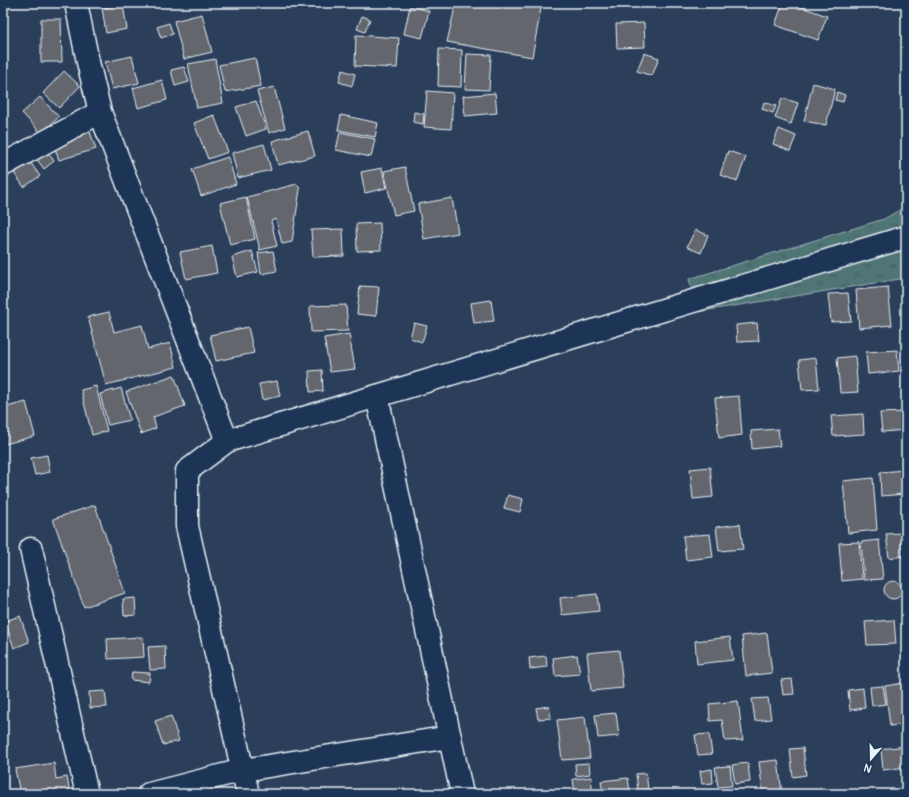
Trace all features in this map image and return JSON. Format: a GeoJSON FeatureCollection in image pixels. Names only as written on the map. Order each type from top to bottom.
{"type":"FeatureCollection","features":[{"type":"Feature","properties":{"kind":"street"},"geometry":{"type":"LineString","coordinates":[[76,3],[100,112],[227,441]]}},
{"type":"Feature","properties":{"kind":"street"},"geometry":{"type":"LineString","coordinates":[[3,165],[100,112]]}},
{"type":"Feature","properties":{"kind":"street"},"geometry":{"type":"LineString","coordinates":[[248,794],[187,526],[187,471],[227,441],[906,237]]}},
{"type":"Feature","properties":{"kind":"street"},"geometry":{"type":"LineString","coordinates":[[377,396],[462,794]]}},
{"type":"Feature","properties":{"kind":"street"},"geometry":{"type":"LineString","coordinates":[[31,549],[87,794]]}},
{"type":"Feature","properties":{"kind":"street"},"geometry":{"type":"LineString","coordinates":[[149,794],[242,770],[450,737]]}},
{"type":"Feature","properties":{"kind":"green space"},"geometry":{"type":"Polygon","coordinates":[[[906,206],[906,278],[697,312],[689,279],[884,219],[906,206]]]}},
{"type":"Feature","properties":{"kind":"building"},"geometry":{"type":"Polygon","coordinates":[[[3,3],[8,3],[8,12],[3,12],[3,3]]]}},
{"type":"Feature","properties":{"kind":"building"},"geometry":{"type":"Polygon","coordinates":[[[456,3],[542,3],[532,57],[447,42],[456,3]]]}},
{"type":"Feature","properties":{"kind":"building"},"geometry":{"type":"Polygon","coordinates":[[[783,3],[790,3],[827,16],[818,40],[775,25],[783,3]]]}},
{"type":"Feature","properties":{"kind":"building"},"geometry":{"type":"Polygon","coordinates":[[[123,5],[127,29],[106,33],[102,8],[123,5]]]}},
{"type":"Feature","properties":{"kind":"building"},"geometry":{"type":"Polygon","coordinates":[[[410,6],[429,11],[422,38],[404,34],[410,6]]]}},
{"type":"Feature","properties":{"kind":"building"},"geometry":{"type":"Polygon","coordinates":[[[202,14],[212,52],[184,59],[174,21],[202,14]]]}},
{"type":"Feature","properties":{"kind":"building"},"geometry":{"type":"Polygon","coordinates":[[[362,16],[370,19],[365,32],[357,29],[362,16]]]}},
{"type":"Feature","properties":{"kind":"building"},"geometry":{"type":"Polygon","coordinates":[[[41,19],[61,19],[62,62],[41,62],[41,19]]]}},
{"type":"Feature","properties":{"kind":"building"},"geometry":{"type":"Polygon","coordinates":[[[169,23],[173,34],[161,38],[157,27],[169,23]]]}},
{"type":"Feature","properties":{"kind":"building"},"geometry":{"type":"Polygon","coordinates":[[[644,23],[645,47],[617,48],[616,24],[644,23]]]}},
{"type":"Feature","properties":{"kind":"building"},"geometry":{"type":"Polygon","coordinates":[[[356,35],[399,38],[397,68],[355,66],[356,35]]]}},
{"type":"Feature","properties":{"kind":"building"},"geometry":{"type":"Polygon","coordinates":[[[439,49],[462,50],[461,87],[438,86],[439,49]]]}},
{"type":"Feature","properties":{"kind":"building"},"geometry":{"type":"Polygon","coordinates":[[[644,53],[659,58],[652,76],[637,71],[644,53]]]}},
{"type":"Feature","properties":{"kind":"building"},"geometry":{"type":"Polygon","coordinates":[[[467,54],[491,55],[489,90],[465,89],[467,54]]]}},
{"type":"Feature","properties":{"kind":"building"},"geometry":{"type":"Polygon","coordinates":[[[132,56],[139,83],[112,89],[105,62],[132,56]]]}},
{"type":"Feature","properties":{"kind":"building"},"geometry":{"type":"Polygon","coordinates":[[[255,58],[261,86],[225,92],[219,65],[255,58]]]}},
{"type":"Feature","properties":{"kind":"building"},"geometry":{"type":"Polygon","coordinates":[[[215,59],[223,103],[197,108],[188,64],[215,59]]]}},
{"type":"Feature","properties":{"kind":"building"},"geometry":{"type":"Polygon","coordinates":[[[184,67],[189,82],[175,86],[171,70],[184,67]]]}},
{"type":"Feature","properties":{"kind":"building"},"geometry":{"type":"Polygon","coordinates":[[[342,70],[355,74],[352,86],[339,82],[342,70]]]}},
{"type":"Feature","properties":{"kind":"building"},"geometry":{"type":"Polygon","coordinates":[[[906,70],[906,79],[902,77],[906,70]]]}},
{"type":"Feature","properties":{"kind":"building"},"geometry":{"type":"Polygon","coordinates":[[[64,71],[80,86],[59,108],[43,93],[64,71]]]}},
{"type":"Feature","properties":{"kind":"building"},"geometry":{"type":"Polygon","coordinates":[[[162,80],[167,100],[138,108],[133,88],[162,80]]]}},
{"type":"Feature","properties":{"kind":"building"},"geometry":{"type":"Polygon","coordinates":[[[813,83],[835,89],[826,125],[804,121],[813,83]]]}},
{"type":"Feature","properties":{"kind":"building"},"geometry":{"type":"Polygon","coordinates":[[[274,87],[285,128],[269,133],[257,91],[274,87]]]}},
{"type":"Feature","properties":{"kind":"building"},"geometry":{"type":"Polygon","coordinates":[[[427,91],[453,93],[451,129],[424,127],[427,91]]]}},
{"type":"Feature","properties":{"kind":"building"},"geometry":{"type":"Polygon","coordinates":[[[837,92],[845,95],[843,102],[835,100],[837,92]]]}},
{"type":"Feature","properties":{"kind":"building"},"geometry":{"type":"Polygon","coordinates":[[[495,93],[497,113],[465,116],[463,96],[495,93]]]}},
{"type":"Feature","properties":{"kind":"building"},"geometry":{"type":"Polygon","coordinates":[[[40,97],[59,117],[41,133],[22,113],[40,97]]]}},
{"type":"Feature","properties":{"kind":"building"},"geometry":{"type":"Polygon","coordinates":[[[782,98],[798,103],[791,124],[775,118],[782,98]]]}},
{"type":"Feature","properties":{"kind":"building"},"geometry":{"type":"Polygon","coordinates":[[[256,101],[266,129],[246,136],[236,107],[256,101]]]}},
{"type":"Feature","properties":{"kind":"building"},"geometry":{"type":"Polygon","coordinates":[[[764,102],[776,106],[773,113],[762,109],[764,102]]]}},
{"type":"Feature","properties":{"kind":"building"},"geometry":{"type":"Polygon","coordinates":[[[414,112],[424,114],[423,124],[413,122],[414,112]]]}},
{"type":"Feature","properties":{"kind":"building"},"geometry":{"type":"Polygon","coordinates":[[[214,115],[228,152],[208,159],[194,123],[214,115]]]}},
{"type":"Feature","properties":{"kind":"building"},"geometry":{"type":"Polygon","coordinates":[[[341,115],[378,123],[375,137],[338,130],[341,115]]]}},
{"type":"Feature","properties":{"kind":"building"},"geometry":{"type":"Polygon","coordinates":[[[779,129],[796,136],[790,151],[773,144],[779,129]]]}},
{"type":"Feature","properties":{"kind":"building"},"geometry":{"type":"Polygon","coordinates":[[[308,131],[315,156],[278,165],[272,141],[308,131]]]}},
{"type":"Feature","properties":{"kind":"building"},"geometry":{"type":"Polygon","coordinates":[[[90,132],[96,149],[59,160],[53,143],[90,132]]]}},
{"type":"Feature","properties":{"kind":"building"},"geometry":{"type":"Polygon","coordinates":[[[340,132],[375,139],[371,157],[336,150],[340,132]]]}},
{"type":"Feature","properties":{"kind":"building"},"geometry":{"type":"Polygon","coordinates":[[[264,144],[271,170],[238,178],[232,153],[264,144]]]}},
{"type":"Feature","properties":{"kind":"building"},"geometry":{"type":"Polygon","coordinates":[[[47,151],[54,161],[44,169],[36,158],[47,151]]]}},
{"type":"Feature","properties":{"kind":"building"},"geometry":{"type":"Polygon","coordinates":[[[728,151],[746,157],[737,181],[720,175],[728,151]]]}},
{"type":"Feature","properties":{"kind":"building"},"geometry":{"type":"Polygon","coordinates":[[[228,157],[236,184],[201,196],[192,169],[228,157]]]}},
{"type":"Feature","properties":{"kind":"building"},"geometry":{"type":"Polygon","coordinates":[[[30,162],[40,176],[24,187],[14,173],[30,162]]]}},
{"type":"Feature","properties":{"kind":"building"},"geometry":{"type":"Polygon","coordinates":[[[405,167],[414,211],[394,215],[384,171],[405,167]]]}},
{"type":"Feature","properties":{"kind":"building"},"geometry":{"type":"Polygon","coordinates":[[[382,168],[386,188],[365,193],[361,172],[382,168]]]}},
{"type":"Feature","properties":{"kind":"building"},"geometry":{"type":"Polygon","coordinates":[[[297,184],[300,189],[292,242],[282,244],[276,219],[271,221],[277,246],[260,250],[247,197],[297,184]]]}},
{"type":"Feature","properties":{"kind":"building"},"geometry":{"type":"Polygon","coordinates":[[[246,197],[255,239],[230,245],[220,203],[246,197]]]}},
{"type":"Feature","properties":{"kind":"building"},"geometry":{"type":"Polygon","coordinates":[[[452,198],[458,233],[424,239],[418,204],[452,198]]]}},
{"type":"Feature","properties":{"kind":"building"},"geometry":{"type":"Polygon","coordinates":[[[380,223],[381,250],[357,251],[356,224],[380,223]]]}},
{"type":"Feature","properties":{"kind":"building"},"geometry":{"type":"Polygon","coordinates":[[[343,229],[344,256],[313,257],[311,230],[343,229]]]}},
{"type":"Feature","properties":{"kind":"building"},"geometry":{"type":"Polygon","coordinates":[[[695,230],[708,235],[701,253],[687,247],[695,230]]]}},
{"type":"Feature","properties":{"kind":"building"},"geometry":{"type":"Polygon","coordinates":[[[212,246],[217,273],[186,279],[180,252],[212,246]]]}},
{"type":"Feature","properties":{"kind":"building"},"geometry":{"type":"Polygon","coordinates":[[[252,251],[258,272],[237,277],[232,257],[252,251]]]}},
{"type":"Feature","properties":{"kind":"building"},"geometry":{"type":"Polygon","coordinates":[[[273,251],[277,271],[261,274],[258,253],[273,251]]]}},
{"type":"Feature","properties":{"kind":"building"},"geometry":{"type":"Polygon","coordinates":[[[360,286],[379,287],[376,316],[357,314],[360,286]]]}},
{"type":"Feature","properties":{"kind":"building"},"geometry":{"type":"Polygon","coordinates":[[[888,287],[892,325],[859,328],[856,290],[888,287]]]}},
{"type":"Feature","properties":{"kind":"building"},"geometry":{"type":"Polygon","coordinates":[[[848,293],[851,321],[831,322],[828,294],[848,293]]]}},
{"type":"Feature","properties":{"kind":"building"},"geometry":{"type":"Polygon","coordinates":[[[491,300],[494,321],[474,323],[471,303],[491,300]]]}},
{"type":"Feature","properties":{"kind":"building"},"geometry":{"type":"Polygon","coordinates":[[[346,305],[348,331],[311,332],[310,306],[346,305]]]}},
{"type":"Feature","properties":{"kind":"building"},"geometry":{"type":"Polygon","coordinates":[[[109,312],[114,332],[142,325],[148,349],[170,343],[176,367],[106,385],[88,317],[109,312]]]}},
{"type":"Feature","properties":{"kind":"building"},"geometry":{"type":"Polygon","coordinates":[[[414,323],[427,326],[422,342],[410,338],[414,323]]]}},
{"type":"Feature","properties":{"kind":"building"},"geometry":{"type":"Polygon","coordinates":[[[757,323],[759,341],[737,342],[736,325],[757,323]]]}},
{"type":"Feature","properties":{"kind":"building"},"geometry":{"type":"Polygon","coordinates":[[[248,327],[254,353],[216,361],[210,335],[248,327]]]}},
{"type":"Feature","properties":{"kind":"building"},"geometry":{"type":"Polygon","coordinates":[[[349,334],[355,369],[330,372],[324,338],[349,334]]]}},
{"type":"Feature","properties":{"kind":"building"},"geometry":{"type":"Polygon","coordinates":[[[897,350],[899,371],[868,374],[866,352],[897,350]]]}},
{"type":"Feature","properties":{"kind":"building"},"geometry":{"type":"Polygon","coordinates":[[[855,356],[858,392],[840,393],[837,358],[855,356]]]}},
{"type":"Feature","properties":{"kind":"building"},"geometry":{"type":"Polygon","coordinates":[[[816,358],[819,389],[802,390],[799,360],[816,358]]]}},
{"type":"Feature","properties":{"kind":"building"},"geometry":{"type":"Polygon","coordinates":[[[322,370],[323,391],[310,392],[309,371],[322,370]]]}},
{"type":"Feature","properties":{"kind":"building"},"geometry":{"type":"Polygon","coordinates":[[[174,375],[185,406],[153,417],[156,428],[141,434],[126,392],[174,375]]]}},
{"type":"Feature","properties":{"kind":"building"},"geometry":{"type":"Polygon","coordinates":[[[277,381],[280,396],[262,400],[259,384],[277,381]]]}},
{"type":"Feature","properties":{"kind":"building"},"geometry":{"type":"Polygon","coordinates":[[[96,386],[107,431],[92,435],[81,390],[96,386]]]}},
{"type":"Feature","properties":{"kind":"building"},"geometry":{"type":"Polygon","coordinates":[[[121,388],[130,420],[108,425],[100,394],[121,388]]]}},
{"type":"Feature","properties":{"kind":"building"},"geometry":{"type":"Polygon","coordinates":[[[739,396],[742,435],[719,438],[715,398],[739,396]]]}},
{"type":"Feature","properties":{"kind":"building"},"geometry":{"type":"Polygon","coordinates":[[[26,402],[35,436],[5,444],[3,438],[3,408],[26,402]]]}},
{"type":"Feature","properties":{"kind":"building"},"geometry":{"type":"Polygon","coordinates":[[[906,412],[906,430],[882,432],[880,413],[906,412]]]}},
{"type":"Feature","properties":{"kind":"building"},"geometry":{"type":"Polygon","coordinates":[[[863,414],[864,434],[833,436],[831,416],[863,414]]]}},
{"type":"Feature","properties":{"kind":"building"},"geometry":{"type":"Polygon","coordinates":[[[778,429],[780,446],[752,449],[751,431],[778,429]]]}},
{"type":"Feature","properties":{"kind":"building"},"geometry":{"type":"Polygon","coordinates":[[[47,455],[50,472],[35,475],[31,458],[47,455]]]}},
{"type":"Feature","properties":{"kind":"building"},"geometry":{"type":"Polygon","coordinates":[[[710,467],[713,497],[693,499],[690,469],[710,467]]]}},
{"type":"Feature","properties":{"kind":"building"},"geometry":{"type":"Polygon","coordinates":[[[906,470],[906,494],[881,496],[880,472],[906,470]]]}},
{"type":"Feature","properties":{"kind":"building"},"geometry":{"type":"Polygon","coordinates":[[[873,478],[877,530],[848,533],[843,481],[873,478]]]}},
{"type":"Feature","properties":{"kind":"building"},"geometry":{"type":"Polygon","coordinates":[[[508,495],[523,499],[520,512],[504,508],[508,495]]]}},
{"type":"Feature","properties":{"kind":"building"},"geometry":{"type":"Polygon","coordinates":[[[95,505],[125,593],[84,607],[53,519],[95,505]]]}},
{"type":"Feature","properties":{"kind":"building"},"geometry":{"type":"Polygon","coordinates":[[[740,524],[743,549],[719,551],[716,527],[740,524]]]}},
{"type":"Feature","properties":{"kind":"building"},"geometry":{"type":"Polygon","coordinates":[[[901,533],[904,556],[889,558],[886,534],[901,533]]]}},
{"type":"Feature","properties":{"kind":"building"},"geometry":{"type":"Polygon","coordinates":[[[904,533],[906,533],[906,553],[904,533]]]}},
{"type":"Feature","properties":{"kind":"building"},"geometry":{"type":"Polygon","coordinates":[[[710,534],[713,557],[686,560],[683,536],[710,534]]]}},
{"type":"Feature","properties":{"kind":"building"},"geometry":{"type":"Polygon","coordinates":[[[879,540],[883,579],[864,580],[861,542],[879,540]]]}},
{"type":"Feature","properties":{"kind":"building"},"geometry":{"type":"Polygon","coordinates":[[[859,542],[862,579],[842,581],[839,543],[859,542]]]}},
{"type":"Feature","properties":{"kind":"building"},"geometry":{"type":"Polygon","coordinates":[[[889,581],[897,581],[902,586],[900,597],[897,599],[889,599],[884,594],[884,586],[889,581]]]}},
{"type":"Feature","properties":{"kind":"building"},"geometry":{"type":"Polygon","coordinates":[[[597,594],[599,611],[562,615],[560,598],[597,594]]]}},
{"type":"Feature","properties":{"kind":"building"},"geometry":{"type":"Polygon","coordinates":[[[135,598],[136,615],[124,616],[123,599],[135,598]]]}},
{"type":"Feature","properties":{"kind":"building"},"geometry":{"type":"Polygon","coordinates":[[[20,616],[29,642],[14,648],[5,621],[20,616]]]}},
{"type":"Feature","properties":{"kind":"building"},"geometry":{"type":"Polygon","coordinates":[[[903,618],[906,618],[906,636],[903,618]]]}},
{"type":"Feature","properties":{"kind":"building"},"geometry":{"type":"Polygon","coordinates":[[[894,620],[896,644],[867,645],[865,622],[894,620]]]}},
{"type":"Feature","properties":{"kind":"building"},"geometry":{"type":"Polygon","coordinates":[[[767,633],[772,673],[746,676],[742,636],[767,633]]]}},
{"type":"Feature","properties":{"kind":"building"},"geometry":{"type":"Polygon","coordinates":[[[143,637],[144,657],[108,659],[107,639],[143,637]]]}},
{"type":"Feature","properties":{"kind":"building"},"geometry":{"type":"Polygon","coordinates":[[[730,637],[733,660],[697,664],[695,641],[730,637]]]}},
{"type":"Feature","properties":{"kind":"building"},"geometry":{"type":"Polygon","coordinates":[[[165,646],[166,669],[150,670],[148,647],[165,646]]]}},
{"type":"Feature","properties":{"kind":"building"},"geometry":{"type":"Polygon","coordinates":[[[619,650],[623,688],[591,691],[587,653],[619,650]]]}},
{"type":"Feature","properties":{"kind":"building"},"geometry":{"type":"Polygon","coordinates":[[[577,655],[580,674],[555,676],[553,658],[577,655]]]}},
{"type":"Feature","properties":{"kind":"building"},"geometry":{"type":"Polygon","coordinates":[[[546,656],[547,667],[530,669],[529,658],[546,656]]]}},
{"type":"Feature","properties":{"kind":"building"},"geometry":{"type":"Polygon","coordinates":[[[132,672],[150,673],[149,682],[131,680],[132,672]]]}},
{"type":"Feature","properties":{"kind":"building"},"geometry":{"type":"Polygon","coordinates":[[[792,679],[794,694],[783,695],[781,680],[792,679]]]}},
{"type":"Feature","properties":{"kind":"building"},"geometry":{"type":"Polygon","coordinates":[[[904,683],[906,724],[890,726],[885,686],[904,683]]]}},
{"type":"Feature","properties":{"kind":"building"},"geometry":{"type":"Polygon","coordinates":[[[883,686],[886,704],[872,706],[870,687],[883,686]]]}},
{"type":"Feature","properties":{"kind":"building"},"geometry":{"type":"Polygon","coordinates":[[[863,688],[865,708],[850,710],[848,690],[863,688]]]}},
{"type":"Feature","properties":{"kind":"building"},"geometry":{"type":"Polygon","coordinates":[[[105,691],[107,707],[90,708],[89,692],[105,691]]]}},
{"type":"Feature","properties":{"kind":"building"},"geometry":{"type":"Polygon","coordinates":[[[768,698],[771,719],[755,721],[752,699],[768,698]]]}},
{"type":"Feature","properties":{"kind":"building"},"geometry":{"type":"Polygon","coordinates":[[[738,701],[743,740],[725,741],[722,720],[710,721],[709,704],[738,701]]]}},
{"type":"Feature","properties":{"kind":"building"},"geometry":{"type":"Polygon","coordinates":[[[549,706],[551,718],[538,719],[536,708],[549,706]]]}},
{"type":"Feature","properties":{"kind":"building"},"geometry":{"type":"Polygon","coordinates":[[[616,713],[619,736],[598,738],[595,715],[616,713]]]}},
{"type":"Feature","properties":{"kind":"building"},"geometry":{"type":"Polygon","coordinates":[[[171,716],[179,741],[163,745],[155,721],[171,716]]]}},
{"type":"Feature","properties":{"kind":"building"},"geometry":{"type":"Polygon","coordinates":[[[585,717],[590,758],[562,760],[557,720],[585,717]]]}},
{"type":"Feature","properties":{"kind":"building"},"geometry":{"type":"Polygon","coordinates":[[[709,734],[712,754],[698,755],[695,735],[709,734]]]}},
{"type":"Feature","properties":{"kind":"building"},"geometry":{"type":"Polygon","coordinates":[[[906,746],[906,767],[883,770],[881,749],[906,746]]]}},
{"type":"Feature","properties":{"kind":"building"},"geometry":{"type":"Polygon","coordinates":[[[803,748],[806,775],[793,777],[790,749],[803,748]]]}},
{"type":"Feature","properties":{"kind":"building"},"geometry":{"type":"Polygon","coordinates":[[[778,760],[782,794],[763,794],[759,762],[778,760]]]}},
{"type":"Feature","properties":{"kind":"building"},"geometry":{"type":"Polygon","coordinates":[[[54,763],[56,779],[67,777],[70,794],[20,794],[15,769],[54,763]]]}},
{"type":"Feature","properties":{"kind":"building"},"geometry":{"type":"Polygon","coordinates":[[[589,763],[590,774],[576,776],[575,764],[589,763]]]}},
{"type":"Feature","properties":{"kind":"building"},"geometry":{"type":"Polygon","coordinates":[[[748,763],[750,782],[735,784],[732,765],[748,763]]]}},
{"type":"Feature","properties":{"kind":"building"},"geometry":{"type":"Polygon","coordinates":[[[730,766],[732,786],[718,787],[715,767],[730,766]]]}},
{"type":"Feature","properties":{"kind":"building"},"geometry":{"type":"Polygon","coordinates":[[[712,769],[713,783],[702,784],[700,771],[712,769]]]}},
{"type":"Feature","properties":{"kind":"building"},"geometry":{"type":"Polygon","coordinates":[[[646,773],[648,789],[638,790],[636,774],[646,773]]]}},
{"type":"Feature","properties":{"kind":"building"},"geometry":{"type":"Polygon","coordinates":[[[591,777],[593,794],[575,794],[573,779],[591,777]]]}},
{"type":"Feature","properties":{"kind":"building"},"geometry":{"type":"Polygon","coordinates":[[[628,778],[630,793],[603,794],[601,781],[628,778]]]}}]}
